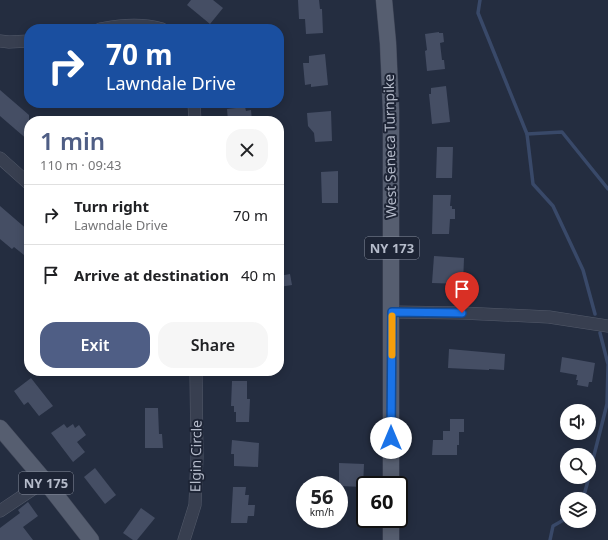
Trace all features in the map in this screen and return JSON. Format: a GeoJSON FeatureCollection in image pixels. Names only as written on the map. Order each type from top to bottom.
{"type":"FeatureCollection","features":[{"type":"Feature","properties":{"kind":"main road","name":"West Seneca Turnpike"},"geometry":{"type":"LineString","coordinates":[[384,0],[388,43],[391,111],[391,476]]}},
{"type":"Feature","properties":{"kind":"main road","name":"NY 175"},"geometry":{"type":"LineString","coordinates":[[0,428],[45,481],[91,540]]}},
{"type":"Feature","properties":{"kind":"main road"},"geometry":{"type":"LineString","coordinates":[[391,528],[391,540]]}},
{"type":"Feature","properties":{"kind":"street"},"geometry":{"type":"LineString","coordinates":[[0,41],[24,41]]}},
{"type":"Feature","properties":{"kind":"street"},"geometry":{"type":"LineString","coordinates":[[0,158],[24,180]]}},
{"type":"Feature","properties":{"kind":"street"},"geometry":{"type":"LineString","coordinates":[[392,312],[462,313],[549,317],[608,326]]}},
{"type":"Feature","properties":{"kind":"street","name":"Elgin Circle"},"geometry":{"type":"LineString","coordinates":[[184,540],[195,505],[197,457],[196,376]]}},
{"type":"Feature","properties":{"kind":"street"},"geometry":{"type":"LineString","coordinates":[[0,511],[45,481]]}},
{"type":"Feature","properties":{"kind":"building"},"geometry":{"type":"Polygon","coordinates":[[[191,0],[213,0],[223,8],[210,24],[187,5],[191,0]]]}},
{"type":"Feature","properties":{"kind":"building"},"geometry":{"type":"Polygon","coordinates":[[[298,0],[319,0],[320,9],[322,9],[323,33],[306,34],[305,19],[299,19],[298,0]]]}},
{"type":"Feature","properties":{"kind":"building"},"geometry":{"type":"Polygon","coordinates":[[[439,32],[443,33],[444,42],[440,43],[442,60],[444,60],[445,69],[427,71],[425,34],[439,32]]]}},
{"type":"Feature","properties":{"kind":"building"},"geometry":{"type":"Polygon","coordinates":[[[325,54],[328,85],[311,87],[311,84],[305,85],[303,63],[309,63],[309,56],[325,54]]]}},
{"type":"Feature","properties":{"kind":"building"},"geometry":{"type":"Polygon","coordinates":[[[446,86],[450,122],[432,124],[429,94],[431,94],[431,88],[446,86]]]}},
{"type":"Feature","properties":{"kind":"building"},"geometry":{"type":"Polygon","coordinates":[[[0,90],[29,115],[24,116],[24,137],[0,116],[0,90]]]}},
{"type":"Feature","properties":{"kind":"building"},"geometry":{"type":"Polygon","coordinates":[[[245,108],[246,111],[251,110],[252,116],[228,116],[227,109],[245,108]]]}},
{"type":"Feature","properties":{"kind":"building"},"geometry":{"type":"Polygon","coordinates":[[[331,111],[332,141],[315,142],[314,133],[308,126],[307,113],[331,111]]]}},
{"type":"Feature","properties":{"kind":"building"},"geometry":{"type":"Polygon","coordinates":[[[437,147],[453,147],[452,178],[436,178],[437,147]]]}},
{"type":"Feature","properties":{"kind":"building"},"geometry":{"type":"Polygon","coordinates":[[[338,171],[338,203],[322,203],[321,172],[338,171]]]}},
{"type":"Feature","properties":{"kind":"building"},"geometry":{"type":"Polygon","coordinates":[[[433,195],[451,195],[450,206],[452,206],[452,209],[455,209],[455,219],[450,219],[449,234],[432,234],[433,195]]]}},
{"type":"Feature","properties":{"kind":"building"},"geometry":{"type":"Polygon","coordinates":[[[0,206],[24,227],[24,255],[14,247],[12,249],[0,239],[0,206]]]}},
{"type":"Feature","properties":{"kind":"building"},"geometry":{"type":"Polygon","coordinates":[[[434,256],[464,258],[463,284],[432,283],[434,256]]]}},
{"type":"Feature","properties":{"kind":"building"},"geometry":{"type":"Polygon","coordinates":[[[290,274],[292,285],[284,286],[284,275],[290,274]]]}},
{"type":"Feature","properties":{"kind":"building"},"geometry":{"type":"Polygon","coordinates":[[[449,349],[505,354],[504,370],[448,368],[449,349]]]}},
{"type":"Feature","properties":{"kind":"building"},"geometry":{"type":"Polygon","coordinates":[[[562,357],[595,363],[592,382],[589,382],[588,387],[577,385],[577,375],[560,372],[562,357]]]}},
{"type":"Feature","properties":{"kind":"building"},"geometry":{"type":"Polygon","coordinates":[[[31,378],[53,406],[39,416],[28,402],[24,405],[14,391],[31,378]]]}},
{"type":"Feature","properties":{"kind":"building"},"geometry":{"type":"Polygon","coordinates":[[[232,381],[247,381],[247,399],[250,399],[249,422],[236,422],[236,412],[234,412],[234,406],[231,406],[232,381]]]}},
{"type":"Feature","properties":{"kind":"building"},"geometry":{"type":"Polygon","coordinates":[[[145,408],[158,408],[159,434],[162,434],[163,448],[145,448],[145,408]]]}},
{"type":"Feature","properties":{"kind":"building"},"geometry":{"type":"Polygon","coordinates":[[[450,419],[464,419],[464,432],[459,432],[457,455],[432,455],[433,440],[443,440],[443,431],[450,431],[450,419]]]}},
{"type":"Feature","properties":{"kind":"building"},"geometry":{"type":"Polygon","coordinates":[[[64,424],[67,428],[73,424],[75,428],[79,425],[86,435],[77,442],[85,452],[73,462],[51,433],[64,424]]]}},
{"type":"Feature","properties":{"kind":"building"},"geometry":{"type":"Polygon","coordinates":[[[232,440],[259,443],[258,467],[234,466],[234,454],[231,454],[232,440]]]}},
{"type":"Feature","properties":{"kind":"building"},"geometry":{"type":"Polygon","coordinates":[[[339,463],[364,464],[363,476],[356,476],[356,487],[348,486],[348,476],[339,476],[339,463]]]}},
{"type":"Feature","properties":{"kind":"building"},"geometry":{"type":"Polygon","coordinates":[[[95,468],[116,495],[105,504],[84,477],[95,468]]]}},
{"type":"Feature","properties":{"kind":"building"},"geometry":{"type":"Polygon","coordinates":[[[233,487],[246,487],[245,495],[249,495],[248,505],[255,505],[254,516],[248,516],[247,523],[231,523],[233,487]]]}},
{"type":"Feature","properties":{"kind":"building"},"geometry":{"type":"Polygon","coordinates":[[[28,502],[38,516],[23,527],[33,540],[0,540],[0,528],[20,513],[18,510],[28,502]]]}},
{"type":"Feature","properties":{"kind":"building"},"geometry":{"type":"Polygon","coordinates":[[[141,508],[155,518],[137,540],[133,540],[123,533],[141,508]]]}},
{"type":"Feature","properties":{"kind":"waterway"},"geometry":{"type":"LineString","coordinates":[[480,0],[478,13],[527,134],[533,184],[553,206],[583,270],[595,314]]}},
{"type":"Feature","properties":{"kind":"waterway"},"geometry":{"type":"LineString","coordinates":[[527,134],[562,132],[608,189]]}},
{"type":"Feature","properties":{"kind":"waterway"},"geometry":{"type":"LineString","coordinates":[[600,333],[608,364]]}},
{"type":"Feature","properties":{"kind":"waterway"},"geometry":{"type":"LineString","coordinates":[[596,448],[607,404],[608,366]]}},
{"type":"Feature","properties":{"kind":"waterway"},"geometry":{"type":"LineString","coordinates":[[585,492],[587,484]]}},
{"type":"Feature","properties":{"kind":"waterway"},"geometry":{"type":"LineString","coordinates":[[550,540],[553,526],[560,522]]}},
{"type":"Feature","properties":{"kind":"slow traffic"},"geometry":{"type":"LineString","coordinates":[[392,316],[392,355]]}},
{"type":"Feature","properties":{"kind":"route"},"geometry":{"type":"LineString","coordinates":[[391,438],[392,312],[462,313]]}}]}
